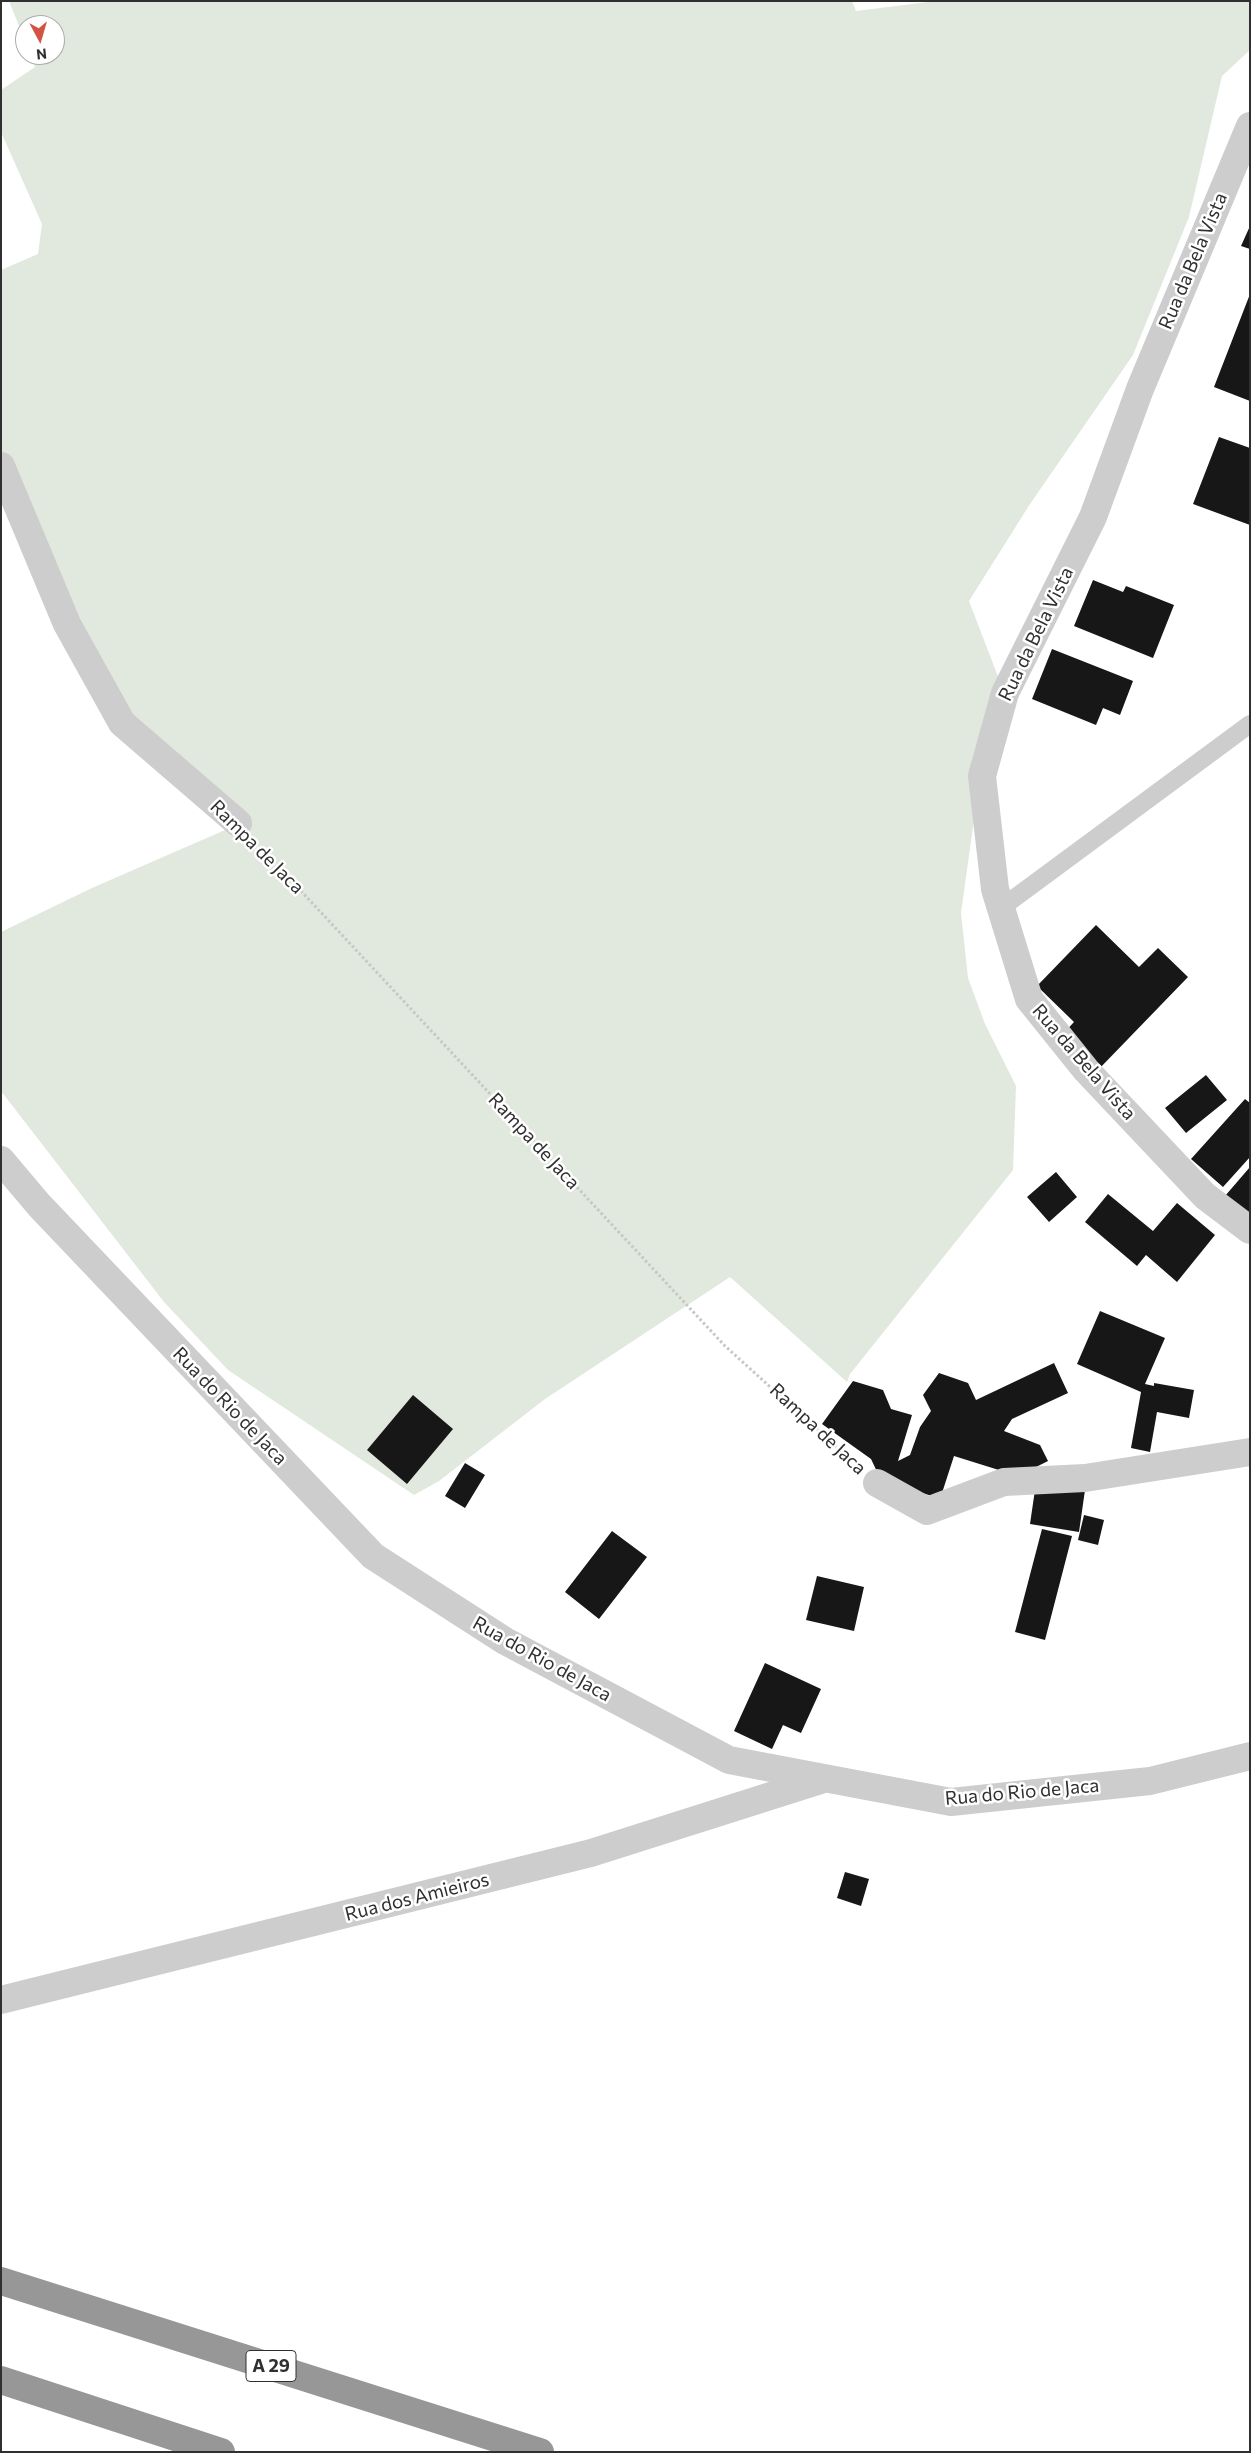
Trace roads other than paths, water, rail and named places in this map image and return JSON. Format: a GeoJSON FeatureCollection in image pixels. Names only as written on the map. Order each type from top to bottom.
{"type":"FeatureCollection","features":[{"type":"Feature","properties":{"kind":"highway","name":"A 29"},"geometry":{"type":"LineString","coordinates":[[1,2281],[540,2452]]}},
{"type":"Feature","properties":{"kind":"highway"},"geometry":{"type":"LineString","coordinates":[[1,2380],[222,2452]]}},
{"type":"Feature","properties":{"kind":"street","name":"Rua da Bela Vista"},"geometry":{"type":"LineString","coordinates":[[1250,126],[1140,389],[1093,517],[1005,693],[982,776],[995,889],[1029,999],[1086,1070],[1205,1196],[1250,1230]]}},
{"type":"Feature","properties":{"kind":"street","name":"Rampa de Jaca"},"geometry":{"type":"LineString","coordinates":[[1,466],[67,624],[122,723],[238,823]]}},
{"type":"Feature","properties":{"kind":"street","name":"Rua do Rio de Jaca"},"geometry":{"type":"LineString","coordinates":[[1,1160],[39,1205],[373,1556],[505,1642],[729,1760],[951,1802],[1150,1781],[1250,1756]]}},
{"type":"Feature","properties":{"kind":"street","name":"Rampa de Jaca"},"geometry":{"type":"LineString","coordinates":[[877,1483],[927,1511],[1004,1482],[1085,1478],[1250,1452]]}},
{"type":"Feature","properties":{"kind":"street","name":"Rua dos Amieiros"},"geometry":{"type":"LineString","coordinates":[[1,2000],[591,1853],[828,1778]]}},
{"type":"Feature","properties":{"kind":"lane"},"geometry":{"type":"LineString","coordinates":[[1001,908],[1250,724]]}}]}
